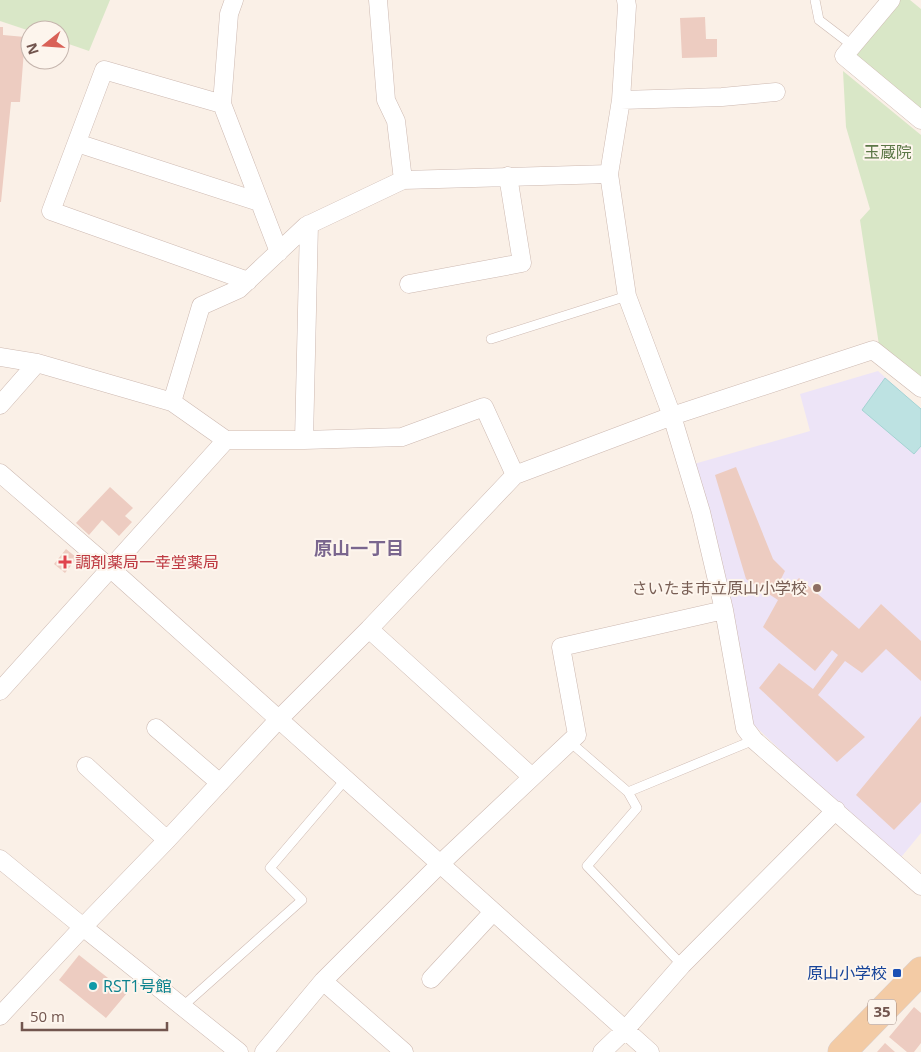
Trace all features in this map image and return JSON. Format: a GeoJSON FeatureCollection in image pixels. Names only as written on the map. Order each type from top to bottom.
{"type":"FeatureCollection","features":[{"type":"Feature","properties":{"kind":"main road","name":"35"},"geometry":{"type":"LineString","coordinates":[[842,1052],[921,971]]}},
{"type":"Feature","properties":{"kind":"street"},"geometry":{"type":"LineString","coordinates":[[234,0],[229,14],[222,104],[279,252]]}},
{"type":"Feature","properties":{"kind":"street"},"geometry":{"type":"LineString","coordinates":[[378,0],[386,100],[396,121],[404,180]]}},
{"type":"Feature","properties":{"kind":"street"},"geometry":{"type":"LineString","coordinates":[[626,0],[628,6],[621,100],[609,174],[627,296],[672,416],[701,512],[724,610],[745,728],[754,740],[921,886]]}},
{"type":"Feature","properties":{"kind":"street"},"geometry":{"type":"LineString","coordinates":[[891,0],[844,56],[921,120]]}},
{"type":"Feature","properties":{"kind":"street"},"geometry":{"type":"LineString","coordinates":[[222,104],[104,70],[51,211],[248,281]]}},
{"type":"Feature","properties":{"kind":"street"},"geometry":{"type":"LineString","coordinates":[[621,100],[722,97],[776,92]]}},
{"type":"Feature","properties":{"kind":"street"},"geometry":{"type":"LineString","coordinates":[[77,142],[259,202]]}},
{"type":"Feature","properties":{"kind":"street"},"geometry":{"type":"LineString","coordinates":[[172,402],[201,306],[239,289],[309,224],[404,180],[609,174]]}},
{"type":"Feature","properties":{"kind":"street"},"geometry":{"type":"LineString","coordinates":[[409,284],[522,263],[508,176]]}},
{"type":"Feature","properties":{"kind":"street"},"geometry":{"type":"LineString","coordinates":[[304,440],[309,224]]}},
{"type":"Feature","properties":{"kind":"street"},"geometry":{"type":"LineString","coordinates":[[0,1016],[278,720],[369,629],[515,475],[672,416],[873,350],[921,388]]}},
{"type":"Feature","properties":{"kind":"street"},"geometry":{"type":"LineString","coordinates":[[0,357],[37,363],[172,402],[226,440],[304,440],[402,436],[484,407],[515,475]]}},
{"type":"Feature","properties":{"kind":"street"},"geometry":{"type":"LineString","coordinates":[[0,405],[37,363]]}},
{"type":"Feature","properties":{"kind":"street"},"geometry":{"type":"LineString","coordinates":[[0,690],[226,440]]}},
{"type":"Feature","properties":{"kind":"street"},"geometry":{"type":"LineString","coordinates":[[0,474],[110,568],[650,1052]]}},
{"type":"Feature","properties":{"kind":"street"},"geometry":{"type":"LineString","coordinates":[[264,1052],[324,981],[440,864],[577,735],[562,647],[724,610]]}},
{"type":"Feature","properties":{"kind":"street"},"geometry":{"type":"LineString","coordinates":[[369,629],[532,777]]}},
{"type":"Feature","properties":{"kind":"street"},"geometry":{"type":"LineString","coordinates":[[156,728],[220,783]]}},
{"type":"Feature","properties":{"kind":"street"},"geometry":{"type":"LineString","coordinates":[[86,766],[167,840]]}},
{"type":"Feature","properties":{"kind":"street"},"geometry":{"type":"LineString","coordinates":[[602,1052],[625,1030],[682,965],[836,810]]}},
{"type":"Feature","properties":{"kind":"street"},"geometry":{"type":"LineString","coordinates":[[0,859],[239,1052]]}},
{"type":"Feature","properties":{"kind":"street"},"geometry":{"type":"LineString","coordinates":[[431,979],[493,912]]}},
{"type":"Feature","properties":{"kind":"street"},"geometry":{"type":"LineString","coordinates":[[324,981],[404,1052]]}},
{"type":"Feature","properties":{"kind":"lane"},"geometry":{"type":"LineString","coordinates":[[815,0],[819,20],[853,46]]}},
{"type":"Feature","properties":{"kind":"lane"},"geometry":{"type":"LineString","coordinates":[[491,339],[627,296]]}},
{"type":"Feature","properties":{"kind":"lane"},"geometry":{"type":"LineString","coordinates":[[628,792],[754,740]]}},
{"type":"Feature","properties":{"kind":"lane"},"geometry":{"type":"LineString","coordinates":[[570,742],[628,792],[637,808],[587,866],[682,965]]}},
{"type":"Feature","properties":{"kind":"lane"},"geometry":{"type":"LineString","coordinates":[[182,1007],[302,900],[270,868],[345,780]]}},
{"type":"Feature","properties":{"kind":"shaded area","name":"さいたま市立原山小学校"},"geometry":{"type":"Polygon","coordinates":[[[878,371],[921,409],[921,833],[898,861],[738,710],[687,466],[810,431],[800,394],[878,371]]]}},
{"type":"Feature","properties":{"kind":"green space"},"geometry":{"type":"Polygon","coordinates":[[[0,0],[110,0],[89,51],[70,44],[70,20],[20,20],[20,28],[0,21],[0,0]]]}},
{"type":"Feature","properties":{"kind":"green space"},"geometry":{"type":"Polygon","coordinates":[[[900,0],[910,0],[921,9],[921,115],[856,55],[900,0]]]}},
{"type":"Feature","properties":{"kind":"green space","name":"玉蔵院"},"geometry":{"type":"Polygon","coordinates":[[[843,71],[921,135],[921,378],[879,345],[860,220],[870,209],[846,127],[843,71]]]}},
{"type":"Feature","properties":{"kind":"water"},"geometry":{"type":"Polygon","coordinates":[[[885,378],[921,409],[921,446],[914,454],[862,410],[885,378]]]}},
{"type":"Feature","properties":{"kind":"building"},"geometry":{"type":"Polygon","coordinates":[[[705,17],[706,39],[717,39],[717,57],[682,58],[680,18],[705,17]]]}},
{"type":"Feature","properties":{"kind":"building"},"geometry":{"type":"Polygon","coordinates":[[[0,27],[3,27],[3,35],[20,37],[20,70],[22,70],[20,102],[11,102],[0,202],[0,27]]]}},
{"type":"Feature","properties":{"kind":"building"},"geometry":{"type":"Polygon","coordinates":[[[736,467],[773,559],[785,571],[776,589],[783,594],[799,578],[859,629],[881,604],[921,641],[921,681],[886,649],[862,673],[845,661],[818,695],[865,737],[837,762],[759,688],[779,663],[813,689],[838,655],[832,650],[815,671],[763,627],[778,600],[746,579],[715,475],[736,467]]]}},
{"type":"Feature","properties":{"kind":"building"},"geometry":{"type":"Polygon","coordinates":[[[110,487],[133,508],[125,516],[132,522],[119,536],[102,520],[89,535],[76,523],[110,487]]]}},
{"type":"Feature","properties":{"kind":"building"},"geometry":{"type":"Polygon","coordinates":[[[66,549],[77,558],[65,573],[54,564],[66,549]]]}},
{"type":"Feature","properties":{"kind":"building"},"geometry":{"type":"Polygon","coordinates":[[[921,716],[921,802],[894,830],[856,795],[921,716]]]}},
{"type":"Feature","properties":{"kind":"building","name":"RST1号館"},"geometry":{"type":"Polygon","coordinates":[[[79,955],[127,993],[106,1018],[59,980],[79,955]]]}},
{"type":"Feature","properties":{"kind":"building"},"geometry":{"type":"Polygon","coordinates":[[[914,1007],[921,1013],[921,1043],[914,1052],[907,1052],[889,1037],[914,1007]]]}},
{"type":"Feature","properties":{"kind":"building"},"geometry":{"type":"Polygon","coordinates":[[[885,1043],[895,1052],[877,1052],[885,1043]]]}},
{"type":"Feature","properties":{"kind":"place","name":"調剤薬局一幸堂薬局"},"geometry":{"type":"Point","coordinates":[65,562]}},
{"type":"Feature","properties":{"kind":"place","name":"さいたま市立原山小学校"},"geometry":{"type":"Point","coordinates":[817,588]}},
{"type":"Feature","properties":{"kind":"place","name":"原山小学校"},"geometry":{"type":"Point","coordinates":[897,973]}},
{"type":"Feature","properties":{"kind":"place","name":"RST1号館"},"geometry":{"type":"Point","coordinates":[93,986]}},
{"type":"Feature","properties":{"kind":"district","name":"原山一丁目"},"geometry":{"type":"Point","coordinates":[359,549]}}]}
